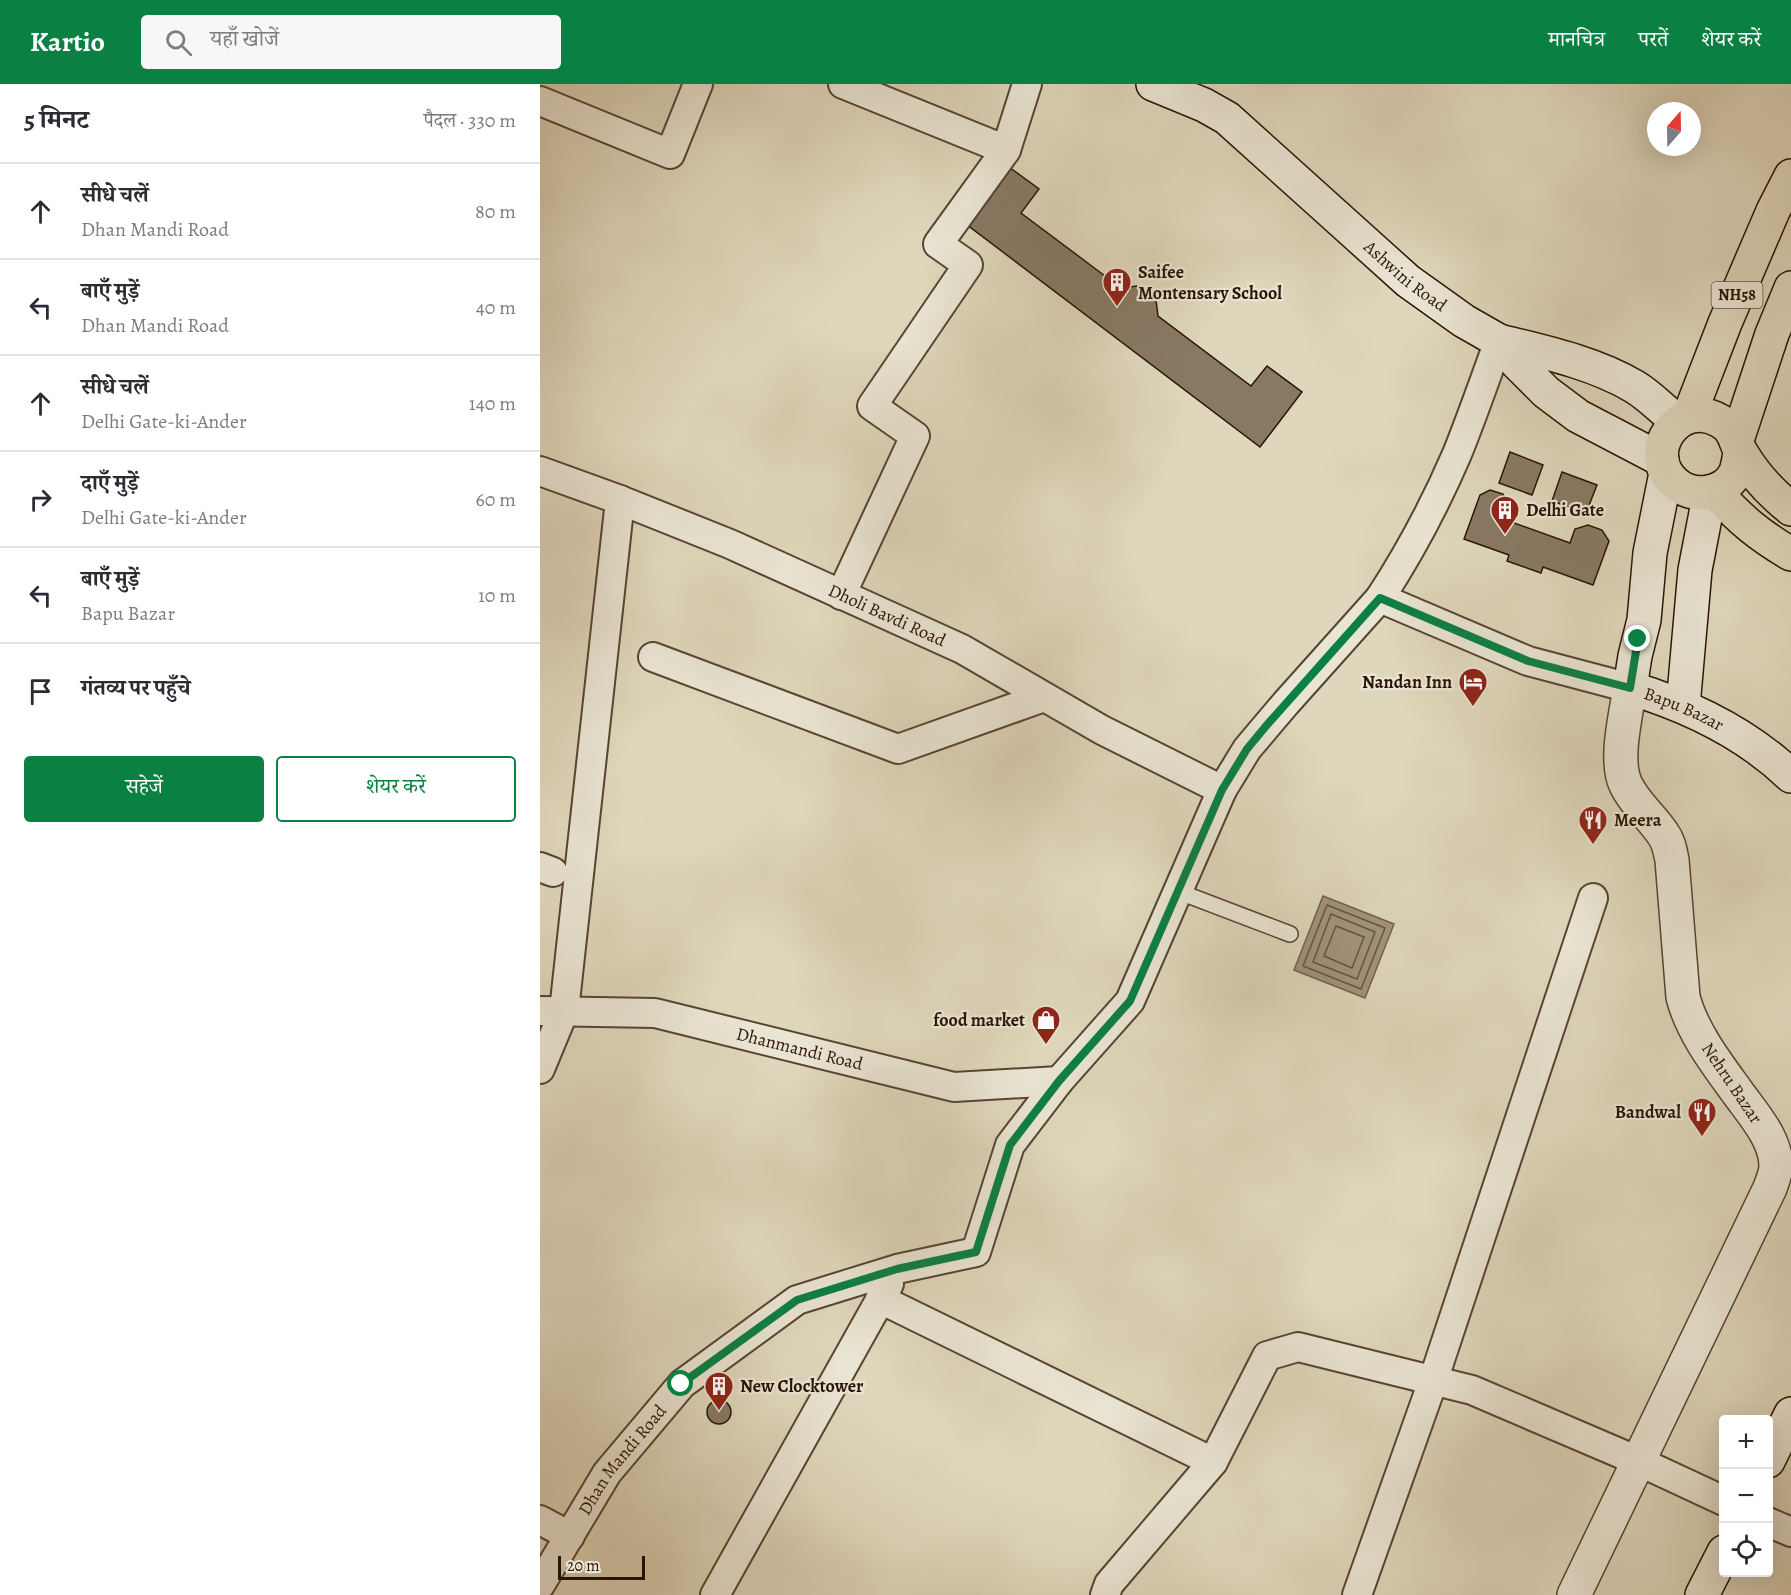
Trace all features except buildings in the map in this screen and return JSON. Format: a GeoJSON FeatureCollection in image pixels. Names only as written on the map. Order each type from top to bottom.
{"type":"FeatureCollection","features":[{"type":"Feature","properties":{"kind":"highway","name":"NH58"},"geometry":{"type":"LineString","coordinates":[[1664,467],[1662,449],[1665,439],[1671,429],[1684,419],[1773,212],[1791,176]]}},
{"type":"Feature","properties":{"kind":"highway","name":"NH58"},"geometry":{"type":"LineString","coordinates":[[1712,491],[1725,485],[1734,475],[1739,464],[1739,446],[1781,334],[1791,288]]}},
{"type":"Feature","properties":{"kind":"highway"},"geometry":{"type":"LineString","coordinates":[[1684,419],[1700,415],[1722,422],[1731,430],[1757,477],[1791,509]]}},
{"type":"Feature","properties":{"kind":"highway"},"geometry":{"type":"LineString","coordinates":[[1664,467],[1673,482],[1682,489],[1693,492],[1712,491],[1751,528],[1791,554]]}},
{"type":"Feature","properties":{"kind":"main road","name":"Ashwini Road"},"geometry":{"type":"LineString","coordinates":[[1153,84],[1204,105],[1227,118],[1408,281],[1464,321],[1499,341],[1546,392],[1578,416],[1664,467]]}},
{"type":"Feature","properties":{"kind":"main road"},"geometry":{"type":"LineString","coordinates":[[1499,341],[1562,357],[1593,368],[1635,387],[1684,419]]}},
{"type":"Feature","properties":{"kind":"main road","name":"Bapu Bazar"},"geometry":{"type":"LineString","coordinates":[[1664,467],[1650,553],[1644,620],[1630,688],[1683,706],[1713,721],[1751,743],[1791,776]]}},
{"type":"Feature","properties":{"kind":"main road"},"geometry":{"type":"LineString","coordinates":[[1683,706],[1695,570],[1712,491]]}},
{"type":"Feature","properties":{"kind":"main road","name":"Nehru Bazar"},"geometry":{"type":"LineString","coordinates":[[1574,1595],[1770,1188],[1782,1153],[1706,1046],[1686,1010],[1670,846],[1625,784],[1621,766],[1630,688]]}},
{"type":"Feature","properties":{"kind":"main road"},"geometry":{"type":"LineString","coordinates":[[1773,1451],[1791,1414]]}},
{"type":"Feature","properties":{"kind":"main road"},"geometry":{"type":"LineString","coordinates":[[1702,1595],[1719,1562]]}},
{"type":"Feature","properties":{"kind":"street"},"geometry":{"type":"LineString","coordinates":[[540,101],[670,154],[698,84]]}},
{"type":"Feature","properties":{"kind":"street"},"geometry":{"type":"LineString","coordinates":[[843,84],[1006,150]]}},
{"type":"Feature","properties":{"kind":"street"},"geometry":{"type":"LineString","coordinates":[[841,595],[915,436],[872,406],[968,265],[938,244],[1006,150],[1027,84]]}},
{"type":"Feature","properties":{"kind":"street"},"geometry":{"type":"LineString","coordinates":[[1059,1081],[1130,1001],[1222,790],[1247,749],[1380,598],[1404,560],[1457,454],[1499,341]]}},
{"type":"Feature","properties":{"kind":"street","name":"Dholi Bavdi Road"},"geometry":{"type":"LineString","coordinates":[[540,471],[730,544],[962,649],[1102,730],[1222,790]]}},
{"type":"Feature","properties":{"kind":"street"},"geometry":{"type":"LineString","coordinates":[[540,1069],[552,1011],[620,500]]}},
{"type":"Feature","properties":{"kind":"street"},"geometry":{"type":"LineString","coordinates":[[1380,598],[1528,661],[1630,688]]}},
{"type":"Feature","properties":{"kind":"street"},"geometry":{"type":"LineString","coordinates":[[653,657],[898,749],[1044,697]]}},
{"type":"Feature","properties":{"kind":"street"},"geometry":{"type":"LineString","coordinates":[[1358,1595],[1433,1381],[1593,898]]}},
{"type":"Feature","properties":{"kind":"street","name":"Dhanmandi Road"},"geometry":{"type":"LineString","coordinates":[[552,1011],[655,1013],[954,1087],[1059,1081]]}},
{"type":"Feature","properties":{"kind":"street","name":"Dhan Mandi Road"},"geometry":{"type":"LineString","coordinates":[[540,1585],[607,1473],[681,1384],[797,1300],[897,1269],[976,1252],[1010,1145],[1059,1081]]}},
{"type":"Feature","properties":{"kind":"street"},"geometry":{"type":"LineString","coordinates":[[715,1595],[897,1269]]}},
{"type":"Feature","properties":{"kind":"street"},"geometry":{"type":"LineString","coordinates":[[880,1299],[1213,1462]]}},
{"type":"Feature","properties":{"kind":"street"},"geometry":{"type":"LineString","coordinates":[[1106,1595],[1109,1584],[1213,1462],[1268,1356],[1298,1347],[1472,1390],[1638,1461],[1719,1499]]}},
{"type":"Feature","properties":{"kind":"street"},"geometry":{"type":"LineString","coordinates":[[540,1520],[570,1536]]}},
{"type":"Feature","properties":{"kind":"street"},"geometry":{"type":"LineString","coordinates":[[1770,1523],[1791,1532]]}},
{"type":"Feature","properties":{"kind":"lane"},"geometry":{"type":"LineString","coordinates":[[1177,891],[1290,934]]}},
{"type":"Feature","properties":{"kind":"water"},"geometry":{"type":"Polygon","coordinates":[[[1323,896],[1394,924],[1365,998],[1294,970],[1323,896]]]}},
{"type":"Feature","properties":{"kind":"place","name":"Saifee Montensary School"},"geometry":{"type":"Point","coordinates":[1117,308]}},
{"type":"Feature","properties":{"kind":"place","name":"Delhi Gate"},"geometry":{"type":"Point","coordinates":[1505,536]}},
{"type":"Feature","properties":{"kind":"place","name":"Nandan Inn"},"geometry":{"type":"Point","coordinates":[1473,708]}},
{"type":"Feature","properties":{"kind":"place","name":"Meera"},"geometry":{"type":"Point","coordinates":[1593,846]}},
{"type":"Feature","properties":{"kind":"place","name":"food market"},"geometry":{"type":"Point","coordinates":[1046,1046]}},
{"type":"Feature","properties":{"kind":"place","name":"Bandwal"},"geometry":{"type":"Point","coordinates":[1702,1138]}},
{"type":"Feature","properties":{"kind":"place","name":"New Clocktower"},"geometry":{"type":"Point","coordinates":[719,1412]}},
{"type":"Feature","properties":{"kind":"route"},"geometry":{"type":"LineString","coordinates":[[681,1384],[797,1300],[897,1269],[976,1252],[1010,1145],[1059,1081],[1130,1001],[1200,837],[1222,790],[1247,749],[1380,598],[1528,661],[1630,688],[1638,639]]}}]}
